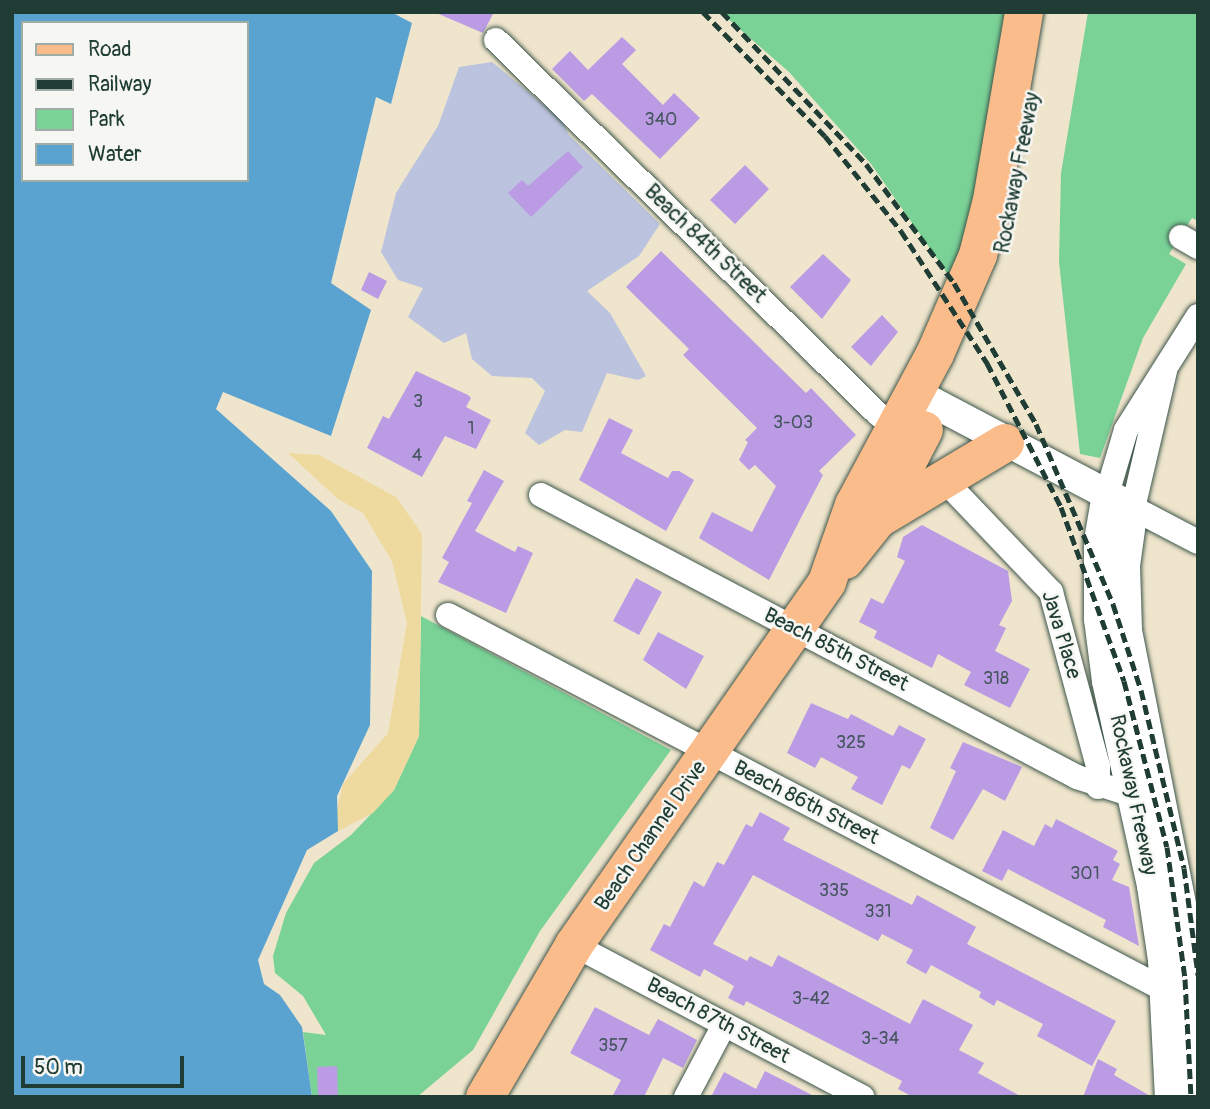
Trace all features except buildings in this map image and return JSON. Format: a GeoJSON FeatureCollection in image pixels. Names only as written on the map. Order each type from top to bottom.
{"type":"FeatureCollection","features":[{"type":"Feature","properties":{"kind":"main road","name":"Rockaway Freeway"},"geometry":{"type":"LineString","coordinates":[[925,399],[986,228],[1024,12]]}},
{"type":"Feature","properties":{"kind":"main road","name":"Rockaway Freeway"},"geometry":{"type":"LineString","coordinates":[[925,399],[982,312],[1005,251],[1049,12]]}},
{"type":"Feature","properties":{"kind":"main road","name":"Beach Channel Drive"},"geometry":{"type":"LineString","coordinates":[[485,1097],[574,945],[797,630],[827,582],[878,519],[907,435],[925,399]]}},
{"type":"Feature","properties":{"kind":"main road","name":"Beach Channel Drive"},"geometry":{"type":"LineString","coordinates":[[827,582],[854,505],[907,435]]}},
{"type":"Feature","properties":{"kind":"main road"},"geometry":{"type":"LineString","coordinates":[[878,519],[1005,443]]}},
{"type":"Feature","properties":{"kind":"street","name":"Beach 84th Street"},"geometry":{"type":"LineString","coordinates":[[496,40],[907,435]]}},
{"type":"Feature","properties":{"kind":"street"},"geometry":{"type":"LineString","coordinates":[[1120,501],[1165,371],[1198,316]]}},
{"type":"Feature","properties":{"kind":"street"},"geometry":{"type":"LineString","coordinates":[[925,399],[1198,542]]}},
{"type":"Feature","properties":{"kind":"street","name":"Java Place"},"geometry":{"type":"LineString","coordinates":[[944,480],[1051,592],[1098,766],[1098,787]]}},
{"type":"Feature","properties":{"kind":"street","name":"Beach 85th Street"},"geometry":{"type":"LineString","coordinates":[[541,495],[1098,787],[1135,796]]}},
{"type":"Feature","properties":{"kind":"street","name":"Rockaway Freeway"},"geometry":{"type":"LineString","coordinates":[[1120,501],[1099,541],[1099,619],[1107,681],[1135,796],[1153,886],[1165,990],[1170,1097]]}},
{"type":"Feature","properties":{"kind":"street","name":"Rockaway Freeway"},"geometry":{"type":"LineString","coordinates":[[1120,501],[1126,631],[1168,826],[1195,1005],[1198,1097]]}},
{"type":"Feature","properties":{"kind":"street","name":"Beach 86th Street"},"geometry":{"type":"LineString","coordinates":[[448,615],[1165,990]]}},
{"type":"Feature","properties":{"kind":"street","name":"Beach 87th Street"},"geometry":{"type":"LineString","coordinates":[[574,945],[862,1097]]}},
{"type":"Feature","properties":{"kind":"street"},"geometry":{"type":"LineString","coordinates":[[686,1097],[724,1025]]}},
{"type":"Feature","properties":{"kind":"shaded area"},"geometry":{"type":"Polygon","coordinates":[[[492,62],[561,119],[569,135],[660,224],[639,256],[587,291],[610,313],[646,376],[638,380],[607,373],[582,432],[565,430],[539,445],[525,433],[545,391],[532,378],[492,376],[472,359],[466,333],[444,343],[408,317],[423,288],[398,280],[381,252],[396,193],[438,126],[459,67],[492,62]]]}},
{"type":"Feature","properties":{"kind":"green space"},"geometry":{"type":"Polygon","coordinates":[[[720,12],[1007,12],[989,139],[954,283],[871,164],[789,72],[720,12]]]}},
{"type":"Feature","properties":{"kind":"green space"},"geometry":{"type":"Polygon","coordinates":[[[1088,12],[1198,12],[1198,221],[1192,218],[1169,254],[1186,264],[1143,338],[1100,458],[1080,454],[1059,262],[1061,173],[1088,12]]]}},
{"type":"Feature","properties":{"kind":"green space"},"geometry":{"type":"Polygon","coordinates":[[[421,616],[671,750],[540,931],[473,1050],[417,1097],[312,1097],[303,1032],[326,1035],[303,996],[275,973],[273,956],[286,913],[314,863],[351,835],[394,790],[419,736],[421,616]]]}},
{"type":"Feature","properties":{"kind":"sand"},"geometry":{"type":"Polygon","coordinates":[[[288,453],[319,455],[396,497],[422,534],[419,736],[394,790],[373,813],[338,831],[335,820],[343,784],[388,733],[407,623],[392,561],[363,513],[338,499],[288,453]]]}},
{"type":"Feature","properties":{"kind":"water"},"geometry":{"type":"Polygon","coordinates":[[[12,12],[391,12],[412,23],[391,104],[376,97],[331,283],[371,310],[331,436],[223,392],[216,409],[331,511],[372,571],[370,725],[337,796],[338,831],[307,850],[258,960],[264,984],[280,995],[302,1027],[312,1097],[12,1097],[12,12]]]}},
{"type":"Feature","properties":{"kind":"railway"},"geometry":{"type":"LineString","coordinates":[[703,12],[825,136],[901,231],[987,363],[1061,507],[1124,681],[1167,847],[1185,979],[1191,1097]]}},
{"type":"Feature","properties":{"kind":"railway"},"geometry":{"type":"LineString","coordinates":[[722,12],[866,164],[954,283],[1036,424],[1113,604],[1141,690],[1184,868],[1198,975]]}}]}
